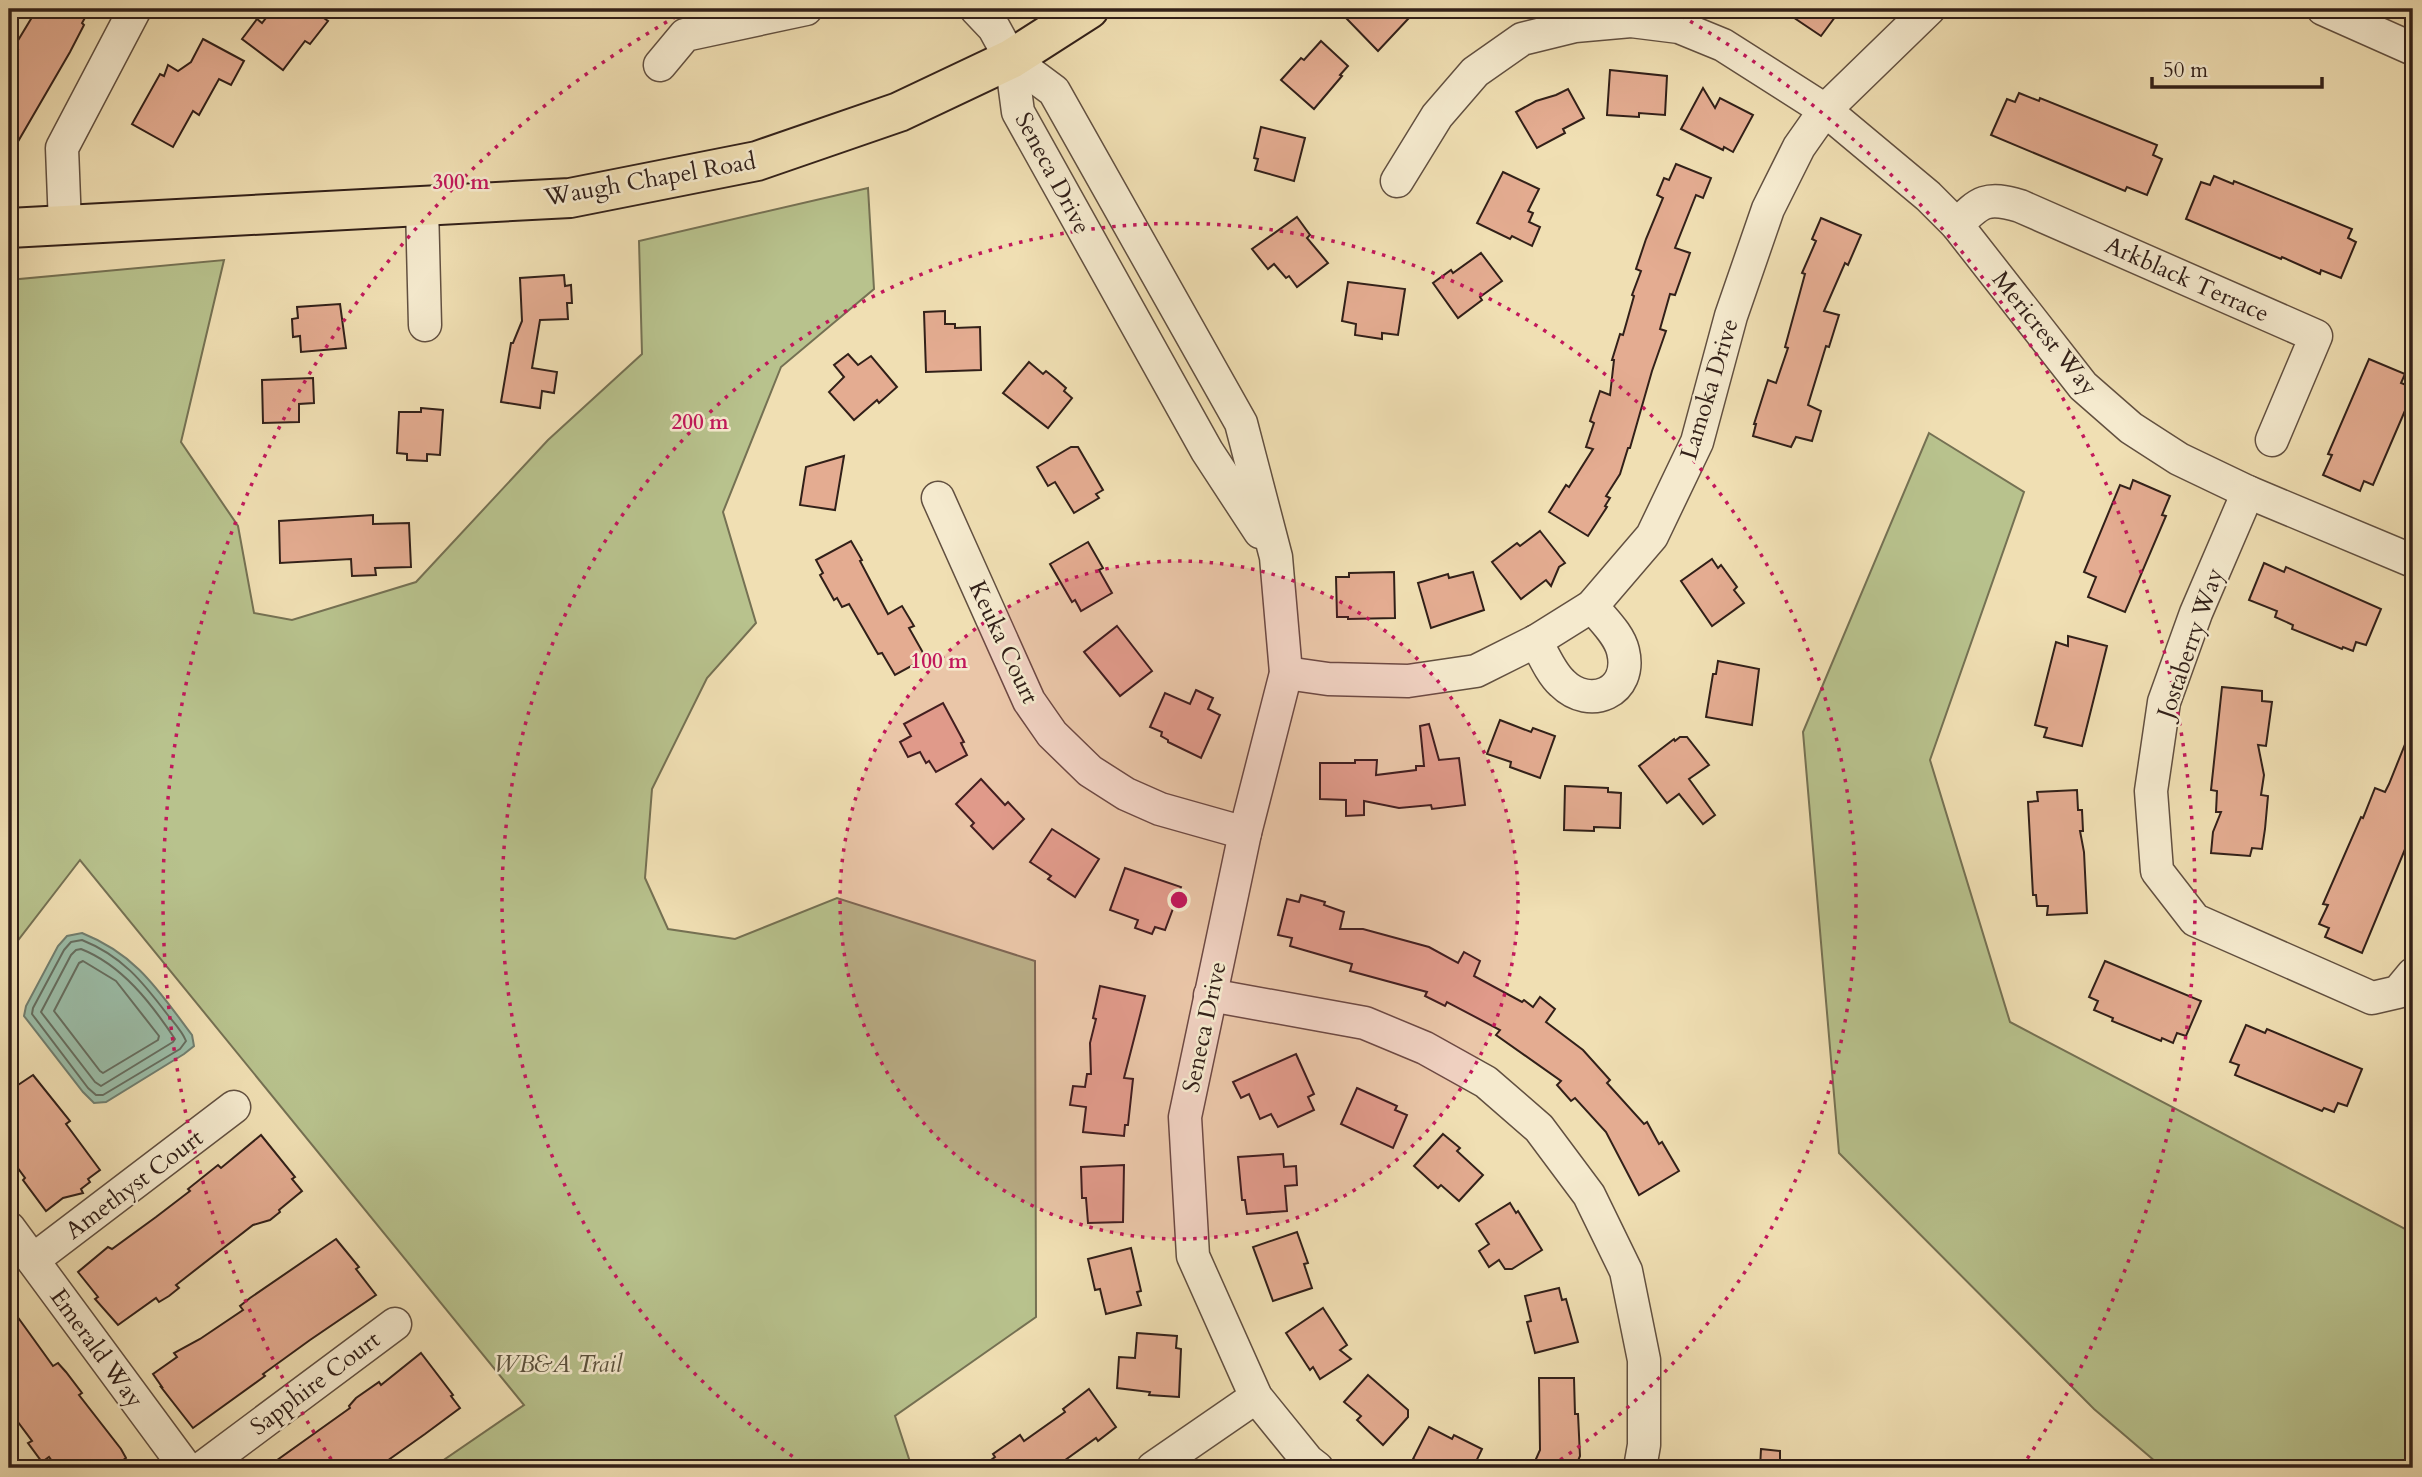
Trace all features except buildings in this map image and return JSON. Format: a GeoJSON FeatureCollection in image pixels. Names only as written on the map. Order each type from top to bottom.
{"type":"FeatureCollection","features":[{"type":"Feature","properties":{"kind":"main road","name":"Waugh Chapel Road"},"geometry":{"type":"LineString","coordinates":[[9,229],[570,198],[757,161],[899,112],[1011,59],[1089,9]]}},
{"type":"Feature","properties":{"kind":"street"},"geometry":{"type":"LineString","coordinates":[[65,225],[62,148],[135,9]]}},
{"type":"Feature","properties":{"kind":"street"},"geometry":{"type":"LineString","coordinates":[[660,65],[685,35],[806,9]]}},
{"type":"Feature","properties":{"kind":"street"},"geometry":{"type":"LineString","coordinates":[[976,9],[994,28],[1011,59]]}},
{"type":"Feature","properties":{"kind":"street","name":"Lamoka Drive"},"geometry":{"type":"LineString","coordinates":[[1286,673],[1328,679],[1408,681],[1476,671],[1536,641],[1592,606],[1653,536],[1697,442],[1731,316],[1768,209],[1799,147],[1825,110],[1929,9]]}},
{"type":"Feature","properties":{"kind":"street"},"geometry":{"type":"LineString","coordinates":[[2323,9],[2413,49]]}},
{"type":"Feature","properties":{"kind":"street","name":"Mericrest Way"},"geometry":{"type":"LineString","coordinates":[[1397,181],[1437,116],[1475,72],[1522,39],[1575,26],[1631,21],[1679,27],[1723,45],[1825,110],[1928,196],[1957,225],[2083,386],[2140,435],[2179,459],[2248,492],[2413,561]]}},
{"type":"Feature","properties":{"kind":"street","name":"Seneca Drive"},"geometry":{"type":"LineString","coordinates":[[1011,59],[1018,112],[1207,451],[1276,556]]}},
{"type":"Feature","properties":{"kind":"street","name":"Seneca Drive"},"geometry":{"type":"LineString","coordinates":[[1011,59],[1054,91],[1241,423],[1276,556],[1286,673],[1245,833],[1185,1117],[1193,1256],[1256,1397],[1308,1461],[1317,1468]]}},
{"type":"Feature","properties":{"kind":"street","name":"Arkblack Terrace"},"geometry":{"type":"LineString","coordinates":[[1957,225],[1976,206],[1984,202],[2005,201],[2316,336],[2272,440]]}},
{"type":"Feature","properties":{"kind":"street"},"geometry":{"type":"LineString","coordinates":[[422,205],[425,325]]}},
{"type":"Feature","properties":{"kind":"street","name":"Jostaberry Way"},"geometry":{"type":"LineString","coordinates":[[2248,492],[2196,613],[2164,702],[2151,791],[2157,871],[2195,920],[2372,998],[2398,992],[2413,974]]}},
{"type":"Feature","properties":{"kind":"street","name":"Keuka Court"},"geometry":{"type":"LineString","coordinates":[[938,498],[1028,701],[1052,734],[1090,771],[1126,794],[1160,809],[1245,833]]}},
{"type":"Feature","properties":{"kind":"street"},"geometry":{"type":"LineString","coordinates":[[1536,641],[1561,683],[1577,695],[1593,698],[1612,691],[1622,678],[1626,665],[1623,648],[1592,606]]}},
{"type":"Feature","properties":{"kind":"street"},"geometry":{"type":"LineString","coordinates":[[1210,995],[1365,1023],[1425,1048],[1486,1083],[1539,1128],[1589,1195],[1626,1271],[1644,1360],[1644,1445],[1640,1468]]}},
{"type":"Feature","properties":{"kind":"street","name":"Amethyst Court"},"geometry":{"type":"LineString","coordinates":[[33,1260],[234,1107]]}},
{"type":"Feature","properties":{"kind":"street","name":"Emerald Way"},"geometry":{"type":"LineString","coordinates":[[9,1228],[186,1468]]}},
{"type":"Feature","properties":{"kind":"street","name":"Sapphire Court"},"geometry":{"type":"LineString","coordinates":[[202,1468],[395,1324]]}},
{"type":"Feature","properties":{"kind":"street"},"geometry":{"type":"LineString","coordinates":[[1153,1468],[1256,1397]]}},
{"type":"Feature","properties":{"kind":"green space","name":"WB&A Trail"},"geometry":{"type":"Polygon","coordinates":[[[868,188],[874,289],[781,367],[723,512],[756,623],[707,678],[652,789],[645,878],[668,929],[735,939],[837,898],[1035,961],[1036,1317],[895,1416],[912,1468],[432,1468],[524,1405],[80,860],[9,952],[9,280],[224,260],[181,442],[238,526],[254,613],[292,620],[416,582],[548,440],[642,354],[639,241],[868,188]]]}},
{"type":"Feature","properties":{"kind":"green space"},"geometry":{"type":"Polygon","coordinates":[[[1929,433],[2024,492],[1930,760],[2010,1022],[2413,1233],[2413,1468],[2163,1468],[2094,1409],[1839,1153],[1803,732],[1929,433]]]}},
{"type":"Feature","properties":{"kind":"water"},"geometry":{"type":"Polygon","coordinates":[[[82,933],[118,952],[145,975],[192,1035],[194,1046],[106,1102],[94,1103],[83,1092],[24,1016],[26,1006],[58,946],[67,936],[82,933]]]}}]}
